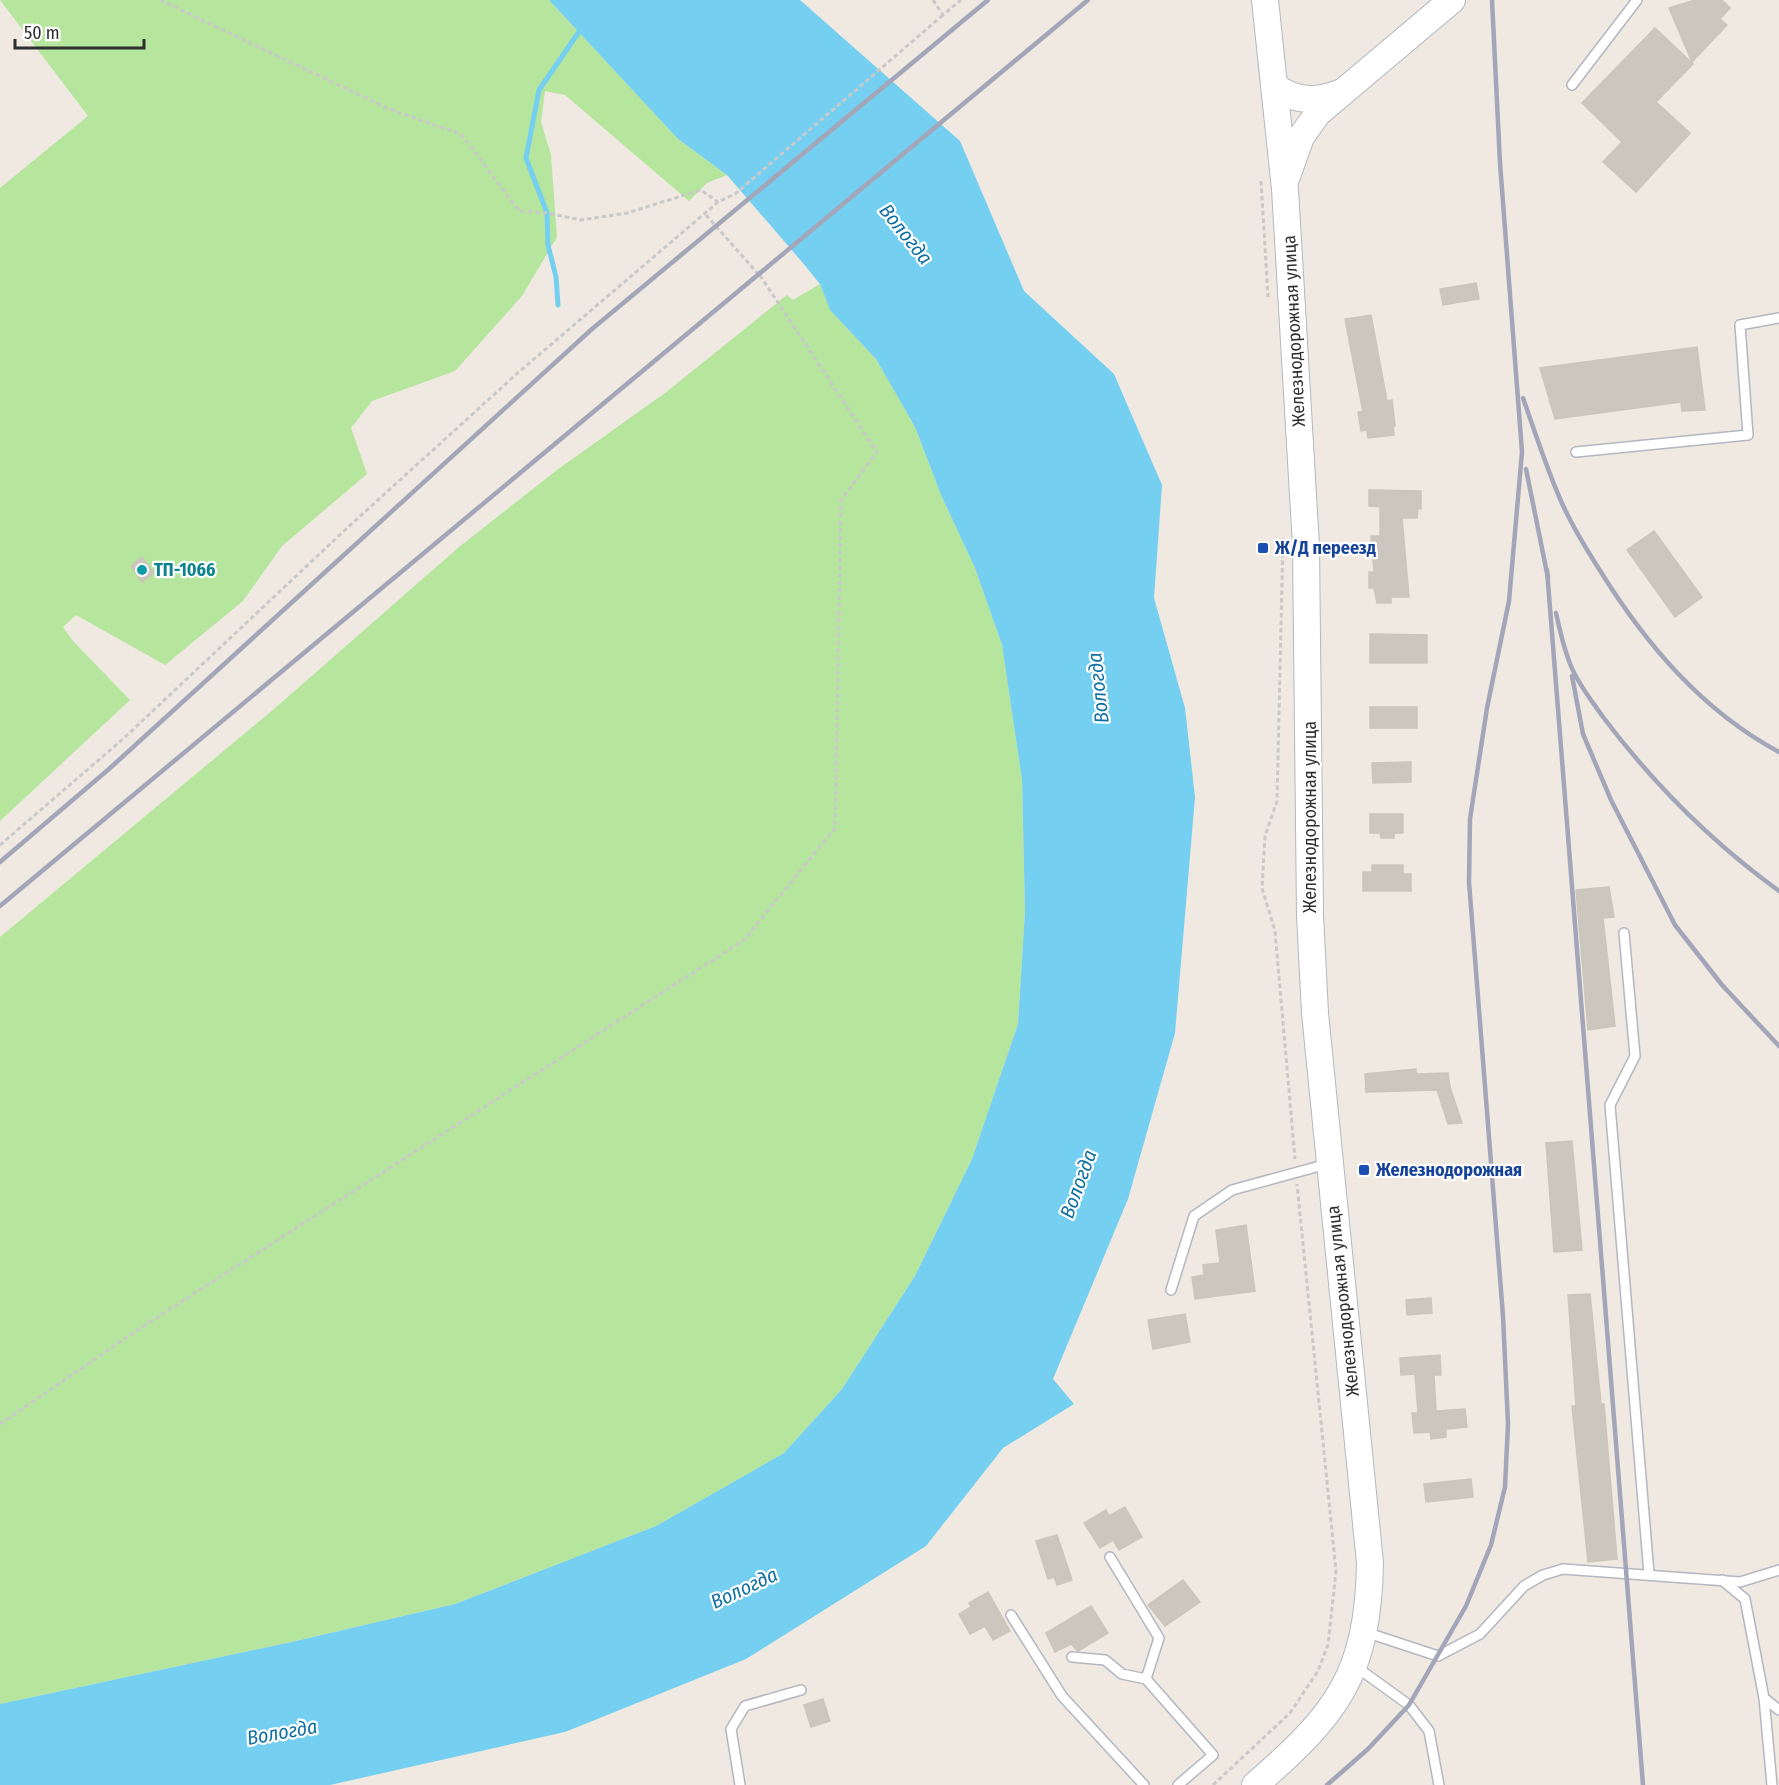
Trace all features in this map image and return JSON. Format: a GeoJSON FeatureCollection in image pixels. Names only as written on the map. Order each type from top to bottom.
{"type":"FeatureCollection","features":[{"type":"Feature","properties":{"kind":"main road","name":"Железнодорожная улица"},"geometry":{"type":"LineString","coordinates":[[1255,1785],[1311,1733],[1329,1711],[1355,1666],[1365,1632],[1369,1600],[1367,1519],[1315,1012],[1311,926],[1307,558],[1285,189],[1265,0]]}},
{"type":"Feature","properties":{"kind":"main road"},"geometry":{"type":"LineString","coordinates":[[1285,189],[1288,170],[1301,137],[1318,113],[1452,0]]}},
{"type":"Feature","properties":{"kind":"main road"},"geometry":{"type":"LineString","coordinates":[[1274,85],[1288,95],[1308,100],[1339,93]]}},
{"type":"Feature","properties":{"kind":"lane"},"geometry":{"type":"LineString","coordinates":[[1572,86],[1637,0]]}},
{"type":"Feature","properties":{"kind":"lane"},"geometry":{"type":"LineString","coordinates":[[1576,452],[1748,435],[1740,325],[1779,318]]}},
{"type":"Feature","properties":{"kind":"lane"},"geometry":{"type":"LineString","coordinates":[[1624,933],[1635,1056],[1610,1105],[1649,1574]]}},
{"type":"Feature","properties":{"kind":"lane"},"geometry":{"type":"LineString","coordinates":[[1171,1290],[1194,1216],[1232,1190],[1329,1163]]}},
{"type":"Feature","properties":{"kind":"lane"},"geometry":{"type":"LineString","coordinates":[[1110,1557],[1159,1638],[1146,1679]]}},
{"type":"Feature","properties":{"kind":"lane"},"geometry":{"type":"LineString","coordinates":[[1365,1632],[1438,1656],[1480,1634],[1524,1586],[1544,1575],[1563,1569],[1740,1582],[1779,1570]]}},
{"type":"Feature","properties":{"kind":"lane"},"geometry":{"type":"LineString","coordinates":[[1720,1579],[1745,1599],[1764,1698],[1772,1785]]}},
{"type":"Feature","properties":{"kind":"lane"},"geometry":{"type":"LineString","coordinates":[[1011,1615],[1062,1696],[1144,1785]]}},
{"type":"Feature","properties":{"kind":"lane"},"geometry":{"type":"LineString","coordinates":[[1072,1657],[1105,1660],[1122,1674],[1146,1679],[1213,1755],[1178,1785]]}},
{"type":"Feature","properties":{"kind":"lane"},"geometry":{"type":"LineString","coordinates":[[1355,1666],[1409,1705],[1429,1731],[1439,1785]]}},
{"type":"Feature","properties":{"kind":"lane"},"geometry":{"type":"LineString","coordinates":[[740,1785],[731,1729],[745,1706],[801,1690]]}},
{"type":"Feature","properties":{"kind":"lane"},"geometry":{"type":"LineString","coordinates":[[1764,1698],[1779,1710]]}},
{"type":"Feature","properties":{"kind":"path"},"geometry":{"type":"LineString","coordinates":[[160,0],[389,109],[461,134],[519,211],[547,213],[581,220],[627,213],[701,190],[718,202]]}},
{"type":"Feature","properties":{"kind":"path"},"geometry":{"type":"LineString","coordinates":[[933,0],[943,15]]}},
{"type":"Feature","properties":{"kind":"path"},"geometry":{"type":"LineString","coordinates":[[0,845],[123,739],[346,529],[520,371],[706,215],[718,202],[735,194],[962,0]]}},
{"type":"Feature","properties":{"kind":"path"},"geometry":{"type":"LineString","coordinates":[[1261,172],[1269,302]]}},
{"type":"Feature","properties":{"kind":"path"},"geometry":{"type":"LineString","coordinates":[[0,1424],[136,1331],[744,940],[835,828],[841,500],[877,452],[759,274],[706,215]]}},
{"type":"Feature","properties":{"kind":"green space"},"geometry":{"type":"Polygon","coordinates":[[[0,0],[549,0],[678,139],[727,175],[707,183],[689,201],[565,95],[545,91],[541,122],[551,155],[557,237],[522,296],[455,371],[372,401],[351,428],[367,474],[282,546],[243,601],[165,665],[76,615],[63,627],[73,641],[130,700],[0,821],[0,188],[88,116],[0,0]]]}},
{"type":"Feature","properties":{"kind":"green space"},"geometry":{"type":"Polygon","coordinates":[[[820,284],[830,310],[876,359],[915,427],[941,495],[975,568],[1002,645],[1022,780],[1025,911],[1018,1024],[972,1159],[915,1276],[842,1389],[784,1453],[656,1526],[455,1604],[287,1643],[0,1704],[0,937],[274,709],[459,547],[557,470],[665,393],[787,295],[793,300],[820,284]]]}},
{"type":"Feature","properties":{"kind":"water","name":"Вологда"},"geometry":{"type":"Polygon","coordinates":[[[549,0],[800,0],[960,141],[1024,291],[1114,374],[1162,485],[1154,598],[1185,708],[1195,797],[1175,1033],[1128,1199],[1053,1379],[1074,1404],[1003,1448],[926,1546],[746,1659],[565,1732],[330,1785],[0,1785],[0,1704],[287,1643],[455,1604],[656,1526],[784,1453],[842,1389],[915,1276],[972,1159],[1018,1024],[1025,911],[1022,780],[1002,645],[975,568],[941,495],[915,427],[876,359],[830,310],[820,284],[802,262],[727,175],[678,139],[549,0]]]}},
{"type":"Feature","properties":{"kind":"building"},"geometry":{"type":"Polygon","coordinates":[[[1695,0],[1722,0],[1730,8],[1720,19],[1727,25],[1692,62],[1669,8],[1695,0]]]}},
{"type":"Feature","properties":{"kind":"building"},"geometry":{"type":"Polygon","coordinates":[[[1655,28],[1693,64],[1656,102],[1690,133],[1636,192],[1603,162],[1622,142],[1582,103],[1655,28]]]}},
{"type":"Feature","properties":{"kind":"building"},"geometry":{"type":"Polygon","coordinates":[[[1476,283],[1479,299],[1443,305],[1440,289],[1476,283]]]}},
{"type":"Feature","properties":{"kind":"building"},"geometry":{"type":"Polygon","coordinates":[[[1371,315],[1387,401],[1392,400],[1395,426],[1393,427],[1394,435],[1368,438],[1367,430],[1361,431],[1358,412],[1363,412],[1345,319],[1371,315]]]}},
{"type":"Feature","properties":{"kind":"building"},"geometry":{"type":"Polygon","coordinates":[[[1697,347],[1705,410],[1682,411],[1681,402],[1555,419],[1540,368],[1697,347]]]}},
{"type":"Feature","properties":{"kind":"building"},"geometry":{"type":"Polygon","coordinates":[[[1369,490],[1421,491],[1421,509],[1418,508],[1417,518],[1402,518],[1409,597],[1391,597],[1391,603],[1377,603],[1374,588],[1369,588],[1369,572],[1374,572],[1371,536],[1380,536],[1380,507],[1369,506],[1369,490]]]}},
{"type":"Feature","properties":{"kind":"building"},"geometry":{"type":"Polygon","coordinates":[[[1654,531],[1702,597],[1675,617],[1627,550],[1654,531]]]}},
{"type":"Feature","properties":{"kind":"building","name":"ТП-1066"},"geometry":{"type":"Polygon","coordinates":[[[142,557],[154,573],[142,582],[131,566],[142,557]]]}},
{"type":"Feature","properties":{"kind":"building"},"geometry":{"type":"Polygon","coordinates":[[[1370,634],[1427,635],[1427,663],[1370,663],[1370,634]]]}},
{"type":"Feature","properties":{"kind":"building"},"geometry":{"type":"Polygon","coordinates":[[[1370,707],[1417,707],[1417,728],[1370,728],[1370,707]]]}},
{"type":"Feature","properties":{"kind":"building"},"geometry":{"type":"Polygon","coordinates":[[[1411,762],[1411,782],[1373,783],[1372,763],[1411,762]]]}},
{"type":"Feature","properties":{"kind":"building"},"geometry":{"type":"Polygon","coordinates":[[[1370,814],[1403,814],[1403,833],[1394,833],[1394,838],[1381,838],[1380,833],[1370,833],[1370,814]]]}},
{"type":"Feature","properties":{"kind":"building"},"geometry":{"type":"Polygon","coordinates":[[[1372,865],[1403,865],[1403,874],[1411,874],[1411,891],[1363,891],[1363,872],[1372,872],[1372,865]]]}},
{"type":"Feature","properties":{"kind":"building"},"geometry":{"type":"Polygon","coordinates":[[[1609,887],[1614,917],[1603,918],[1615,1026],[1588,1030],[1576,890],[1609,887]]]}},
{"type":"Feature","properties":{"kind":"building"},"geometry":{"type":"Polygon","coordinates":[[[1416,1069],[1416,1074],[1448,1073],[1450,1087],[1462,1123],[1448,1124],[1437,1090],[1366,1092],[1365,1074],[1416,1069]]]}},
{"type":"Feature","properties":{"kind":"building"},"geometry":{"type":"Polygon","coordinates":[[[1572,1141],[1582,1250],[1554,1252],[1546,1143],[1572,1141]]]}},
{"type":"Feature","properties":{"kind":"building"},"geometry":{"type":"Polygon","coordinates":[[[1246,1225],[1255,1291],[1195,1299],[1192,1277],[1204,1275],[1203,1265],[1220,1263],[1216,1230],[1246,1225]]]}},
{"type":"Feature","properties":{"kind":"building"},"geometry":{"type":"Polygon","coordinates":[[[1590,1294],[1601,1404],[1604,1404],[1617,1559],[1588,1562],[1572,1406],[1576,1406],[1568,1295],[1590,1294]]]}},
{"type":"Feature","properties":{"kind":"building"},"geometry":{"type":"Polygon","coordinates":[[[1431,1298],[1432,1313],[1407,1315],[1406,1300],[1431,1298]]]}},
{"type":"Feature","properties":{"kind":"building"},"geometry":{"type":"Polygon","coordinates":[[[1185,1314],[1190,1342],[1153,1349],[1148,1320],[1185,1314]]]}},
{"type":"Feature","properties":{"kind":"building"},"geometry":{"type":"Polygon","coordinates":[[[1440,1355],[1441,1375],[1434,1375],[1436,1411],[1465,1409],[1467,1427],[1446,1429],[1446,1437],[1431,1439],[1430,1432],[1414,1433],[1412,1413],[1418,1413],[1415,1374],[1401,1375],[1400,1358],[1440,1355]]]}},
{"type":"Feature","properties":{"kind":"building"},"geometry":{"type":"Polygon","coordinates":[[[1471,1479],[1473,1497],[1426,1502],[1424,1484],[1471,1479]]]}},
{"type":"Feature","properties":{"kind":"building"},"geometry":{"type":"Polygon","coordinates":[[[1125,1507],[1142,1537],[1119,1550],[1113,1540],[1100,1548],[1084,1523],[1106,1510],[1109,1516],[1125,1507]]]}},
{"type":"Feature","properties":{"kind":"building"},"geometry":{"type":"Polygon","coordinates":[[[1057,1535],[1072,1580],[1057,1585],[1054,1577],[1048,1579],[1036,1541],[1057,1535]]]}},
{"type":"Feature","properties":{"kind":"building"},"geometry":{"type":"Polygon","coordinates":[[[1183,1580],[1200,1602],[1165,1626],[1148,1605],[1183,1580]]]}},
{"type":"Feature","properties":{"kind":"building"},"geometry":{"type":"Polygon","coordinates":[[[988,1592],[1010,1631],[993,1640],[985,1626],[970,1634],[959,1614],[971,1607],[969,1603],[988,1592]]]}},
{"type":"Feature","properties":{"kind":"building"},"geometry":{"type":"Polygon","coordinates":[[[1091,1606],[1108,1633],[1078,1651],[1071,1644],[1055,1652],[1046,1633],[1091,1606]]]}},
{"type":"Feature","properties":{"kind":"building"},"geometry":{"type":"Polygon","coordinates":[[[823,1699],[830,1721],[811,1727],[804,1705],[823,1699]]]}},
{"type":"Feature","properties":{"kind":"waterway"},"geometry":{"type":"LineString","coordinates":[[558,305],[556,277],[548,245],[547,213],[526,158],[539,90],[583,26]]}},
{"type":"Feature","properties":{"kind":"railway"},"geometry":{"type":"LineString","coordinates":[[0,862],[109,769],[592,329],[988,0]]}},
{"type":"Feature","properties":{"kind":"railway"},"geometry":{"type":"LineString","coordinates":[[0,906],[1088,0]]}},
{"type":"Feature","properties":{"kind":"railway"},"geometry":{"type":"LineString","coordinates":[[1327,1785],[1368,1749],[1409,1705],[1466,1606],[1491,1545],[1505,1487],[1508,1424],[1503,1316],[1469,882],[1470,819],[1487,708],[1509,601],[1522,452],[1500,163],[1492,0]]}},
{"type":"Feature","properties":{"kind":"railway"},"geometry":{"type":"LineString","coordinates":[[1523,398],[1550,475],[1569,518],[1583,544],[1636,623],[1677,672],[1700,695],[1724,716],[1779,752]]}},
{"type":"Feature","properties":{"kind":"railway"},"geometry":{"type":"LineString","coordinates":[[1526,469],[1548,578]]}},
{"type":"Feature","properties":{"kind":"railway"},"geometry":{"type":"LineString","coordinates":[[1547,570],[1643,1785]]}},
{"type":"Feature","properties":{"kind":"railway"},"geometry":{"type":"LineString","coordinates":[[1556,613],[1564,647],[1574,673],[1590,699],[1622,741],[1663,788],[1707,832],[1779,891]]}},
{"type":"Feature","properties":{"kind":"railway"},"geometry":{"type":"LineString","coordinates":[[1572,676],[1583,734],[1611,800],[1675,925],[1722,985],[1779,1046]]}},
{"type":"Feature","properties":{"kind":"place","name":"Ж/Д переезд"},"geometry":{"type":"Point","coordinates":[1263,548]}},
{"type":"Feature","properties":{"kind":"place","name":"ТП-1066"},"geometry":{"type":"Point","coordinates":[142,570]}},
{"type":"Feature","properties":{"kind":"place","name":"Железнодорожная"},"geometry":{"type":"Point","coordinates":[1364,1170]}}]}
